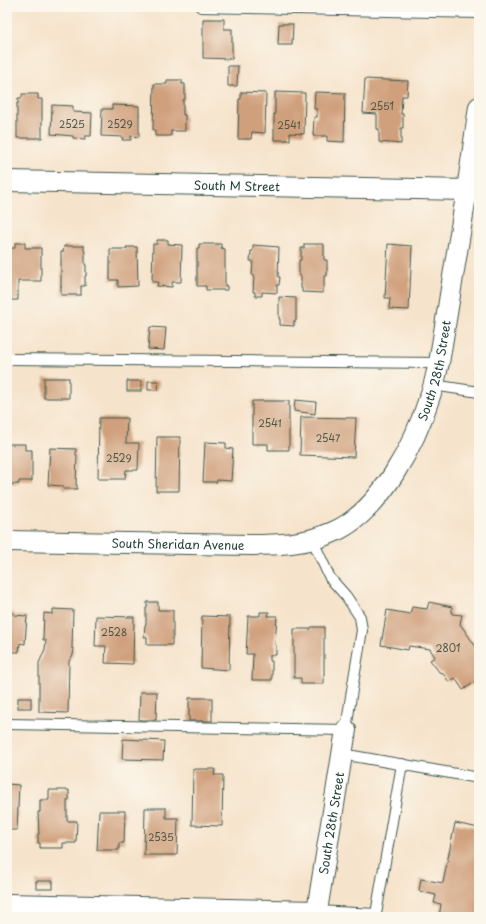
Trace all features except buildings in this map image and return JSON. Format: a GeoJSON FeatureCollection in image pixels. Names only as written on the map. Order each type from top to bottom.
{"type":"FeatureCollection","features":[{"type":"Feature","properties":{"kind":"street","name":"South 28th Street"},"geometry":{"type":"LineString","coordinates":[[346,526],[372,504],[394,474],[410,447],[422,421],[432,391],[467,190],[479,107]]}},
{"type":"Feature","properties":{"kind":"street","name":"South M Street"},"geometry":{"type":"LineString","coordinates":[[7,181],[467,190]]}},
{"type":"Feature","properties":{"kind":"street","name":"South Sheridan Avenue"},"geometry":{"type":"LineString","coordinates":[[7,541],[250,545],[284,544],[312,539],[332,533],[346,526]]}},
{"type":"Feature","properties":{"kind":"street","name":"South 28th Street"},"geometry":{"type":"LineString","coordinates":[[317,914],[346,730]]}},
{"type":"Feature","properties":{"kind":"street"},"geometry":{"type":"LineString","coordinates":[[7,904],[317,914]]}},
{"type":"Feature","properties":{"kind":"lane"},"geometry":{"type":"LineString","coordinates":[[201,7],[479,13]]}},
{"type":"Feature","properties":{"kind":"lane"},"geometry":{"type":"LineString","coordinates":[[7,359],[438,363]]}},
{"type":"Feature","properties":{"kind":"lane"},"geometry":{"type":"LineString","coordinates":[[433,385],[479,392]]}},
{"type":"Feature","properties":{"kind":"lane"},"geometry":{"type":"LineString","coordinates":[[7,724],[346,730],[362,630],[360,618],[346,596],[330,578],[312,539]]}},
{"type":"Feature","properties":{"kind":"lane"},"geometry":{"type":"LineString","coordinates":[[342,754],[479,778]]}},
{"type":"Feature","properties":{"kind":"lane"},"geometry":{"type":"LineString","coordinates":[[317,914],[376,914],[402,764]]}}]}
